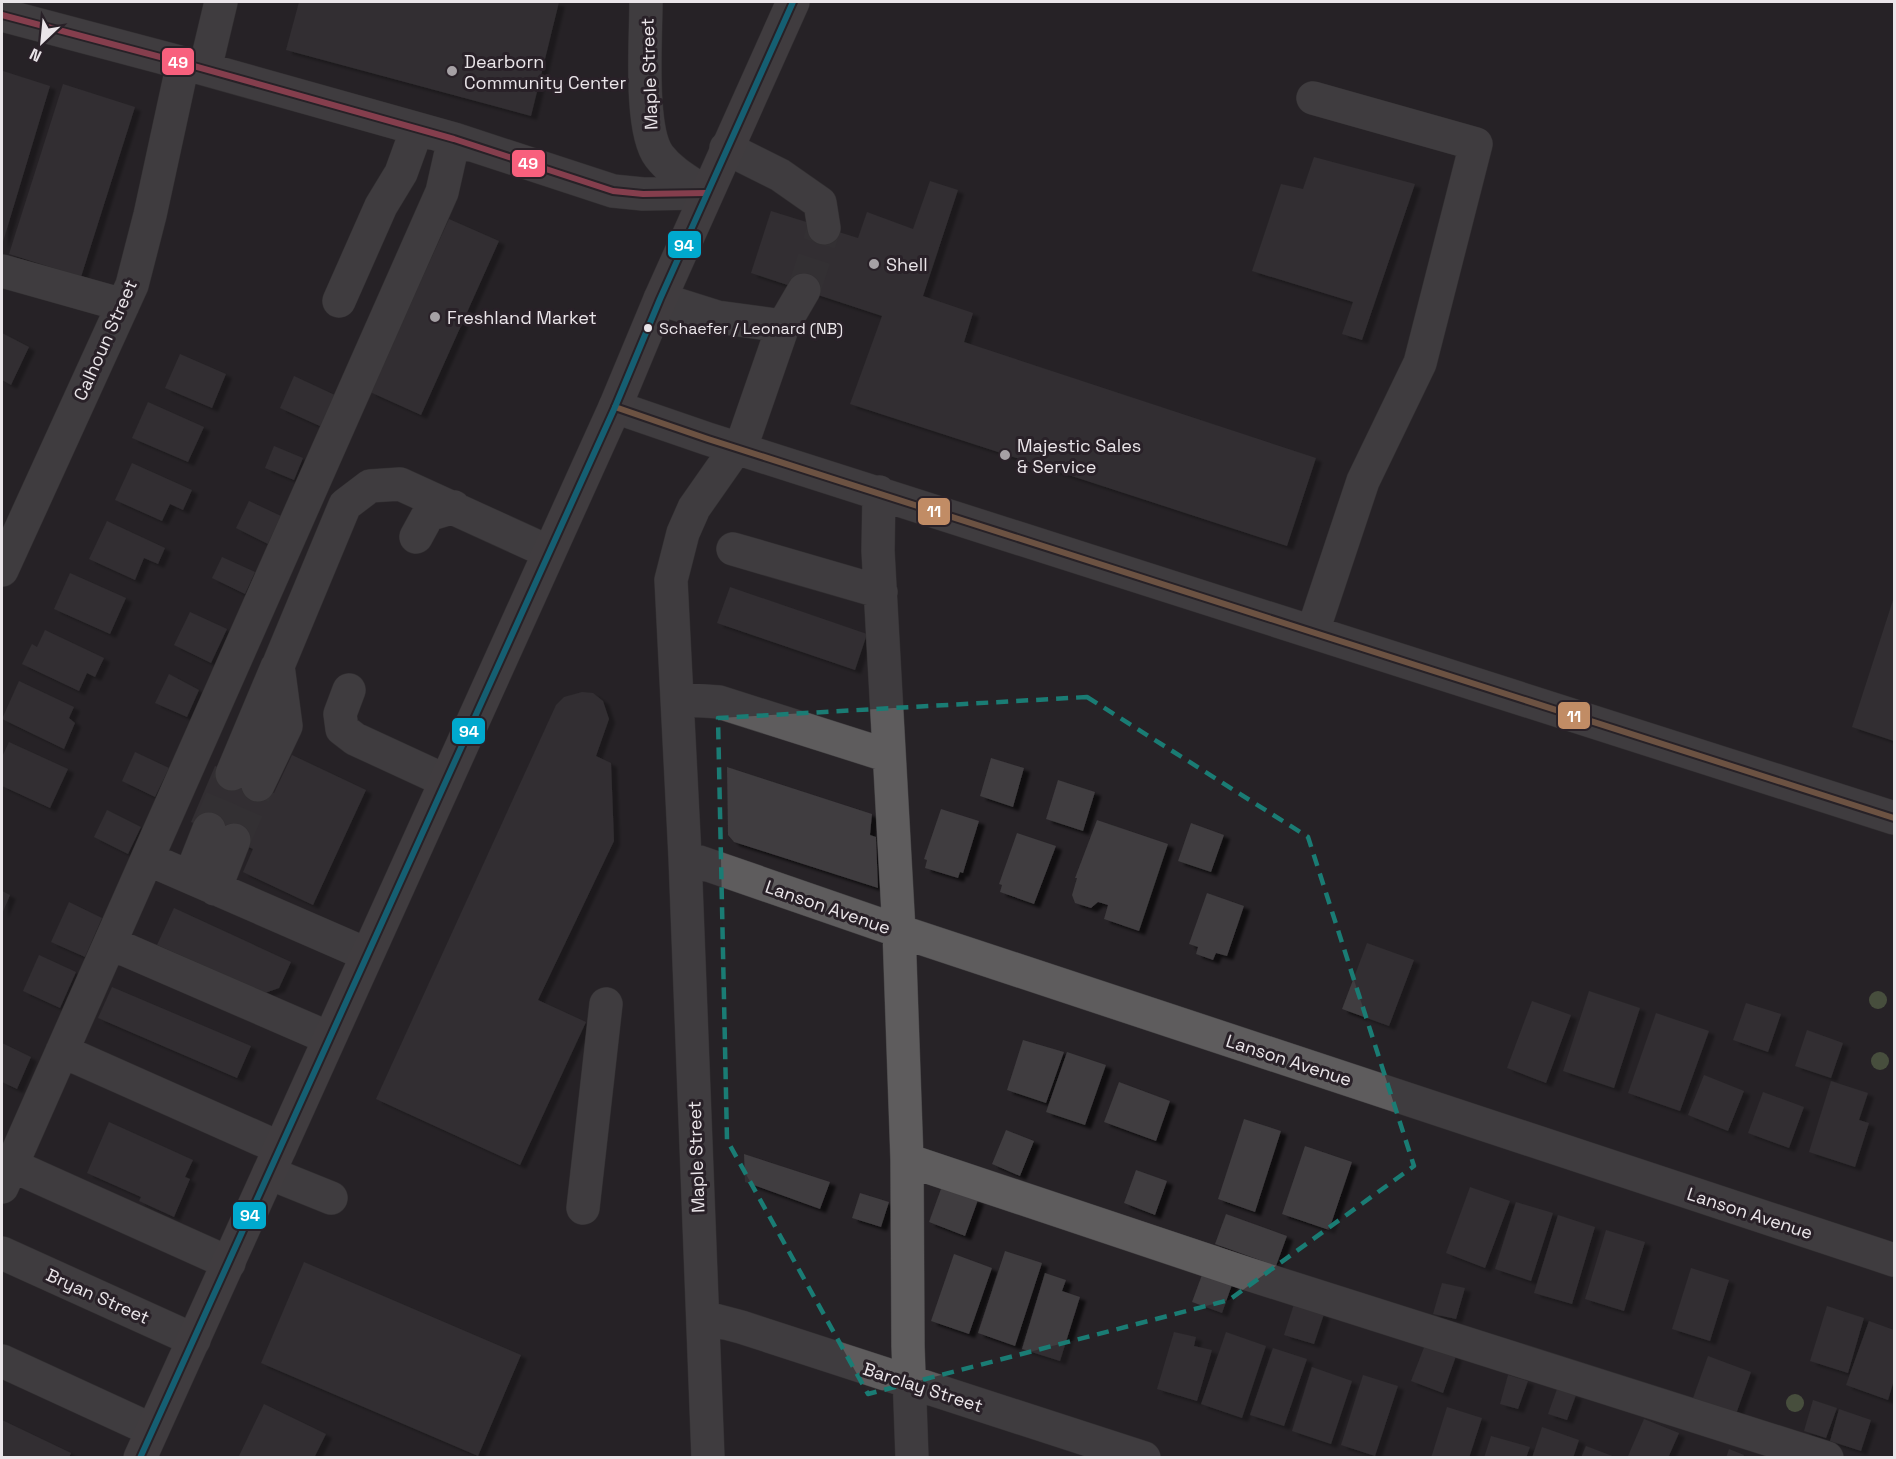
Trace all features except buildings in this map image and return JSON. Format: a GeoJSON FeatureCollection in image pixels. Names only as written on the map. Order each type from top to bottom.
{"type":"FeatureCollection","features":[{"type":"Feature","properties":{"kind":"main road"},"geometry":{"type":"LineString","coordinates":[[146,1444],[615,407],[706,193],[793,2]]}},
{"type":"Feature","properties":{"kind":"street","name":"Calhoun Street"},"geometry":{"type":"LineString","coordinates":[[2,570],[132,285],[194,66],[221,2]]}},
{"type":"Feature","properties":{"kind":"street","name":"Maple Street"},"geometry":{"type":"LineString","coordinates":[[646,2],[647,129],[658,155],[671,169],[706,193]]}},
{"type":"Feature","properties":{"kind":"street"},"geometry":{"type":"LineString","coordinates":[[2,15],[454,139],[613,190],[706,193]]}},
{"type":"Feature","properties":{"kind":"street"},"geometry":{"type":"LineString","coordinates":[[1313,98],[1476,144],[1420,363],[1363,481],[1313,631]]}},
{"type":"Feature","properties":{"kind":"street"},"geometry":{"type":"LineString","coordinates":[[382,328],[345,303],[381,206],[402,173],[417,129]]}},
{"type":"Feature","properties":{"kind":"street"},"geometry":{"type":"LineString","coordinates":[[228,1263],[6,1176],[429,223],[442,192],[454,139]]}},
{"type":"Feature","properties":{"kind":"street"},"geometry":{"type":"LineString","coordinates":[[726,148],[780,175],[820,203],[824,228]]}},
{"type":"Feature","properties":{"kind":"street"},"geometry":{"type":"LineString","coordinates":[[395,209],[429,223]]}},
{"type":"Feature","properties":{"kind":"street"},"geometry":{"type":"LineString","coordinates":[[2,271],[123,305]]}},
{"type":"Feature","properties":{"kind":"street","name":"Maple Street"},"geometry":{"type":"LineString","coordinates":[[708,1458],[685,857],[671,580],[675,560],[694,508],[738,449],[783,326],[804,290]]}},
{"type":"Feature","properties":{"kind":"street"},"geometry":{"type":"LineString","coordinates":[[660,299],[717,317],[783,326]]}},
{"type":"Feature","properties":{"kind":"street"},"geometry":{"type":"LineString","coordinates":[[615,407],[738,449],[879,492],[1894,818]]}},
{"type":"Feature","properties":{"kind":"street"},"geometry":{"type":"LineString","coordinates":[[245,780],[286,726],[278,666],[345,505],[370,486],[400,484],[549,552]]}},
{"type":"Feature","properties":{"kind":"street"},"geometry":{"type":"LineString","coordinates":[[879,492],[881,592],[899,931],[907,1160],[908,1383],[912,1458]]}},
{"type":"Feature","properties":{"kind":"street"},"geometry":{"type":"LineString","coordinates":[[416,537],[428,515],[454,507]]}},
{"type":"Feature","properties":{"kind":"street"},"geometry":{"type":"LineString","coordinates":[[733,549],[881,592]]}},
{"type":"Feature","properties":{"kind":"street"},"geometry":{"type":"LineString","coordinates":[[349,690],[340,714],[342,729],[355,739],[446,782]]}},
{"type":"Feature","properties":{"kind":"street"},"geometry":{"type":"LineString","coordinates":[[677,699],[719,702],[889,756]]}},
{"type":"Feature","properties":{"kind":"street"},"geometry":{"type":"LineString","coordinates":[[203,883],[222,835]]}},
{"type":"Feature","properties":{"kind":"street","name":"Lanson Avenue"},"geometry":{"type":"LineString","coordinates":[[685,857],[899,931],[1894,1260]]}},
{"type":"Feature","properties":{"kind":"street"},"geometry":{"type":"LineString","coordinates":[[148,859],[366,954]]}},
{"type":"Feature","properties":{"kind":"street"},"geometry":{"type":"LineString","coordinates":[[110,943],[329,1038]]}},
{"type":"Feature","properties":{"kind":"street"},"geometry":{"type":"LineString","coordinates":[[583,1208],[606,1004]]}},
{"type":"Feature","properties":{"kind":"street"},"geometry":{"type":"LineString","coordinates":[[62,1051],[275,1160],[331,1198]]}},
{"type":"Feature","properties":{"kind":"street"},"geometry":{"type":"LineString","coordinates":[[907,1160],[1248,1274],[1827,1458]]}},
{"type":"Feature","properties":{"kind":"street","name":"Bryan Street"},"geometry":{"type":"LineString","coordinates":[[2,1253],[194,1340]]}},
{"type":"Feature","properties":{"kind":"street","name":"Barclay Street"},"geometry":{"type":"LineString","coordinates":[[703,1317],[741,1327],[1144,1458]]}},
{"type":"Feature","properties":{"kind":"street"},"geometry":{"type":"LineString","coordinates":[[2,1361],[146,1444]]}},
{"type":"Feature","properties":{"kind":"highlighted area"},"geometry":{"type":"Polygon","coordinates":[[[1087,697],[1308,837],[1414,1166],[1229,1300],[868,1394],[727,1140],[718,718],[1087,697]]]}},
{"type":"Feature","properties":{"kind":"tunnel"},"geometry":{"type":"LineString","coordinates":[[804,290],[824,228]]}},
{"type":"Feature","properties":{"kind":"tunnel"},"geometry":{"type":"LineString","coordinates":[[209,829],[232,774]]}},
{"type":"Feature","properties":{"kind":"tunnel"},"geometry":{"type":"LineString","coordinates":[[234,840],[258,785]]}},
{"type":"Feature","properties":{"kind":"transit line","name":"94"},"geometry":{"type":"LineString","coordinates":[[140,1458],[615,407],[660,299],[793,2]]}},
{"type":"Feature","properties":{"kind":"transit line","name":"49"},"geometry":{"type":"LineString","coordinates":[[2,15],[454,139],[613,191],[643,194],[706,193]]}},
{"type":"Feature","properties":{"kind":"transit line","name":"11"},"geometry":{"type":"LineString","coordinates":[[615,407],[708,439],[1894,818]]}},
{"type":"Feature","properties":{"kind":"place","name":"Dearborn Community Center"},"geometry":{"type":"Point","coordinates":[452,71]}},
{"type":"Feature","properties":{"kind":"place","name":"Shell"},"geometry":{"type":"Point","coordinates":[874,264]}},
{"type":"Feature","properties":{"kind":"place","name":"Freshland Market"},"geometry":{"type":"Point","coordinates":[435,317]}},
{"type":"Feature","properties":{"kind":"place","name":"Schaefer / Leonard (NB)"},"geometry":{"type":"Point","coordinates":[648,328]}},
{"type":"Feature","properties":{"kind":"place","name":"Majestic Sales & Service"},"geometry":{"type":"Point","coordinates":[1005,455]}}]}
